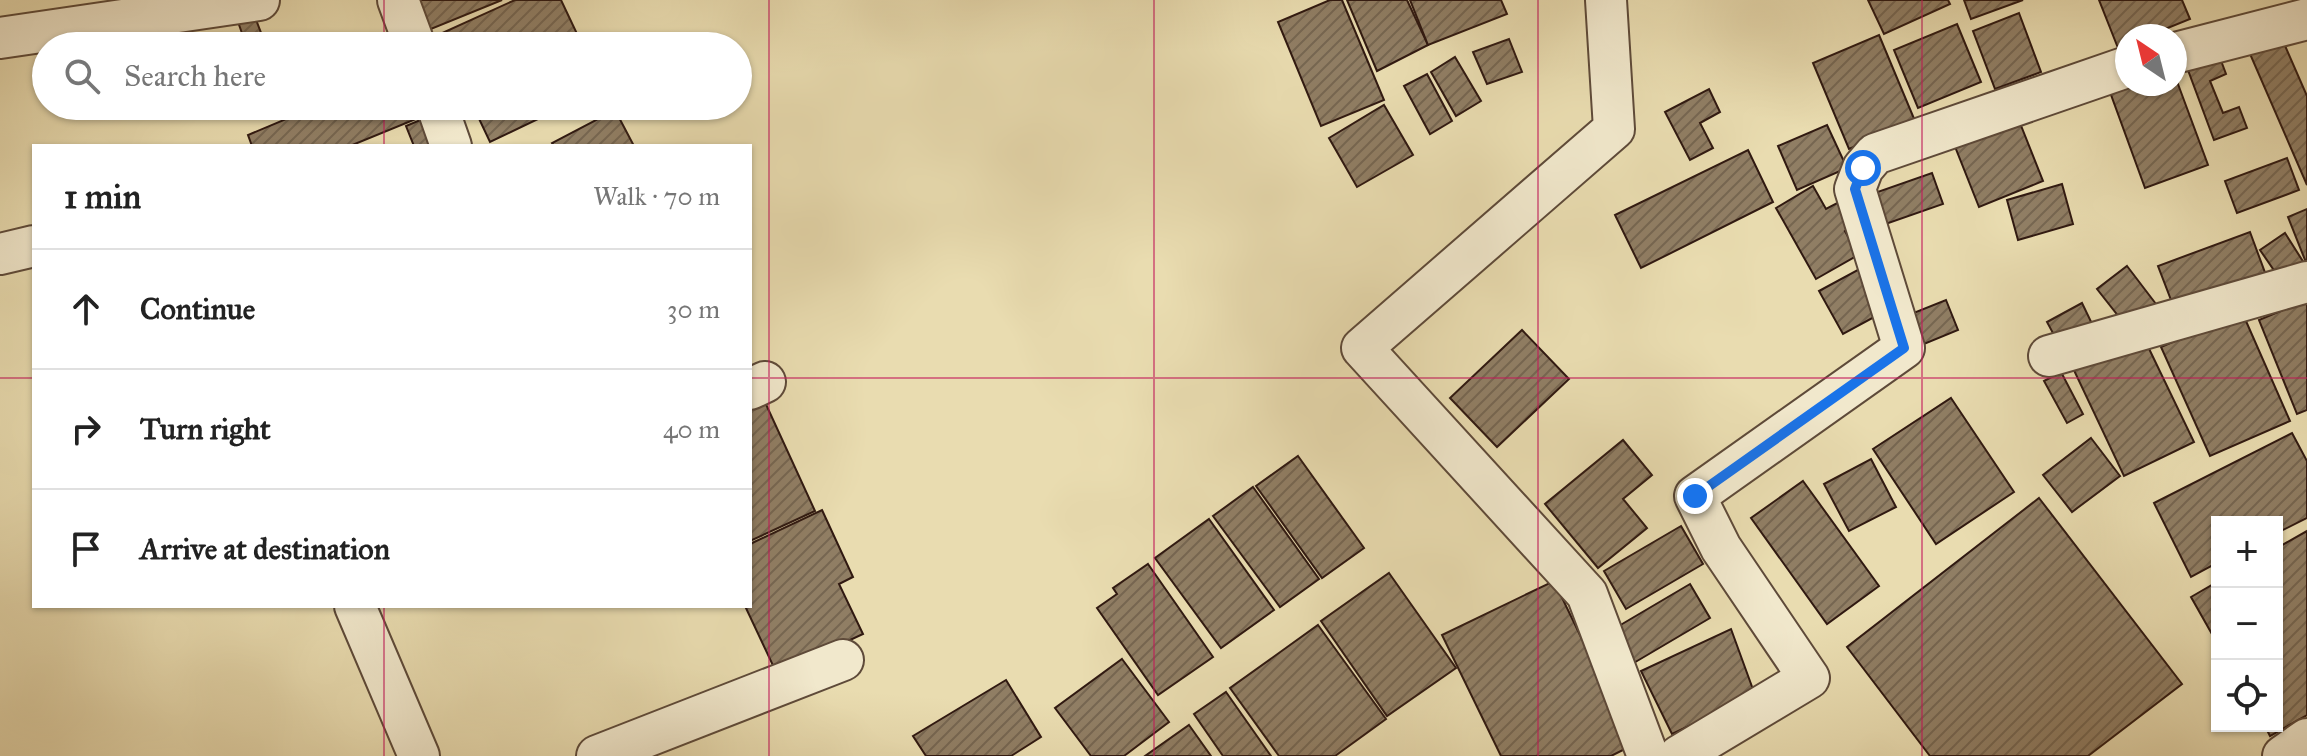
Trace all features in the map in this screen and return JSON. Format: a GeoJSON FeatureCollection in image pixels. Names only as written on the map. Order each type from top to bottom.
{"type":"FeatureCollection","features":[{"type":"Feature","properties":{"kind":"street"},"geometry":{"type":"LineString","coordinates":[[41,32],[259,0]]}},
{"type":"Feature","properties":{"kind":"street"},"geometry":{"type":"LineString","coordinates":[[398,0],[410,32]]}},
{"type":"Feature","properties":{"kind":"street"},"geometry":{"type":"LineString","coordinates":[[1606,0],[1614,129],[1362,348],[1587,594],[1648,756]]}},
{"type":"Feature","properties":{"kind":"street"},"geometry":{"type":"LineString","coordinates":[[2187,50],[2307,19]]}},
{"type":"Feature","properties":{"kind":"street"},"geometry":{"type":"LineString","coordinates":[[0,38],[32,33]]}},
{"type":"Feature","properties":{"kind":"street"},"geometry":{"type":"LineString","coordinates":[[1679,756],[1809,678],[1721,548],[1695,496],[1904,348],[1855,189],[1863,168],[1875,154],[2115,71]]}},
{"type":"Feature","properties":{"kind":"street"},"geometry":{"type":"LineString","coordinates":[[442,120],[450,144]]}},
{"type":"Feature","properties":{"kind":"street"},"geometry":{"type":"LineString","coordinates":[[0,254],[32,246]]}},
{"type":"Feature","properties":{"kind":"street"},"geometry":{"type":"LineString","coordinates":[[2049,356],[2307,282]]}},
{"type":"Feature","properties":{"kind":"street"},"geometry":{"type":"LineString","coordinates":[[356,608],[419,756]]}},
{"type":"Feature","properties":{"kind":"street"},"geometry":{"type":"LineString","coordinates":[[597,756],[843,660]]}},
{"type":"Feature","properties":{"kind":"street"},"geometry":{"type":"LineString","coordinates":[[2283,756],[2307,739]]}},
{"type":"Feature","properties":{"kind":"building"},"geometry":{"type":"Polygon","coordinates":[[[414,0],[502,0],[426,31],[414,0]]]}},
{"type":"Feature","properties":{"kind":"building"},"geometry":{"type":"Polygon","coordinates":[[[515,0],[561,0],[576,32],[444,32],[515,0]]]}},
{"type":"Feature","properties":{"kind":"building"},"geometry":{"type":"Polygon","coordinates":[[[1330,0],[1342,0],[1384,100],[1321,126],[1278,22],[1330,0]]]}},
{"type":"Feature","properties":{"kind":"building"},"geometry":{"type":"Polygon","coordinates":[[[1347,0],[1407,0],[1428,45],[1377,71],[1347,0]]]}},
{"type":"Feature","properties":{"kind":"building"},"geometry":{"type":"Polygon","coordinates":[[[1410,0],[1501,0],[1507,14],[1428,45],[1410,0]]]}},
{"type":"Feature","properties":{"kind":"building"},"geometry":{"type":"Polygon","coordinates":[[[1868,0],[1948,0],[1950,4],[1884,34],[1868,0]]]}},
{"type":"Feature","properties":{"kind":"building"},"geometry":{"type":"Polygon","coordinates":[[[1964,0],[2023,0],[1971,19],[1964,0]]]}},
{"type":"Feature","properties":{"kind":"building"},"geometry":{"type":"Polygon","coordinates":[[[2099,0],[2182,0],[2190,19],[2178,24],[2115,24],[2115,40],[2099,0]]]}},
{"type":"Feature","properties":{"kind":"building"},"geometry":{"type":"Polygon","coordinates":[[[253,12],[261,32],[242,32],[237,19],[253,12]]]}},
{"type":"Feature","properties":{"kind":"building"},"geometry":{"type":"Polygon","coordinates":[[[2019,13],[2041,72],[1995,89],[1973,31],[2019,13]]]}},
{"type":"Feature","properties":{"kind":"building"},"geometry":{"type":"Polygon","coordinates":[[[1957,24],[1981,82],[1918,108],[1894,50],[1957,24]]]}},
{"type":"Feature","properties":{"kind":"building"},"geometry":{"type":"Polygon","coordinates":[[[2279,32],[2307,96],[2307,185],[2247,47],[2279,32]]]}},
{"type":"Feature","properties":{"kind":"building"},"geometry":{"type":"Polygon","coordinates":[[[1879,35],[1915,121],[1849,149],[1813,63],[1879,35]]]}},
{"type":"Feature","properties":{"kind":"building"},"geometry":{"type":"Polygon","coordinates":[[[1509,39],[1522,72],[1487,84],[1473,52],[1509,39]]]}},
{"type":"Feature","properties":{"kind":"building"},"geometry":{"type":"Polygon","coordinates":[[[2217,50],[2226,74],[2210,81],[2223,113],[2239,107],[2247,128],[2214,140],[2187,61],[2217,50]]]}},
{"type":"Feature","properties":{"kind":"building"},"geometry":{"type":"Polygon","coordinates":[[[1455,57],[1481,101],[1456,116],[1431,72],[1455,57]]]}},
{"type":"Feature","properties":{"kind":"building"},"geometry":{"type":"Polygon","coordinates":[[[1427,74],[1452,121],[1430,134],[1404,86],[1427,74]]]}},
{"type":"Feature","properties":{"kind":"building"},"geometry":{"type":"Polygon","coordinates":[[[1709,89],[1720,112],[1700,123],[1713,148],[1690,160],[1665,112],[1709,89]]]}},
{"type":"Feature","properties":{"kind":"building"},"geometry":{"type":"Polygon","coordinates":[[[2115,90],[2115,96],[2182,96],[2208,165],[2145,188],[2110,92],[2115,90]]]}},
{"type":"Feature","properties":{"kind":"building"},"geometry":{"type":"Polygon","coordinates":[[[1384,105],[1413,155],[1357,187],[1329,138],[1384,105]]]}},
{"type":"Feature","properties":{"kind":"building"},"geometry":{"type":"Polygon","coordinates":[[[2016,113],[2043,181],[1979,207],[1952,139],[2016,113]]]}},
{"type":"Feature","properties":{"kind":"building"},"geometry":{"type":"Polygon","coordinates":[[[284,120],[414,120],[355,144],[251,144],[248,135],[284,120]]]}},
{"type":"Feature","properties":{"kind":"building"},"geometry":{"type":"Polygon","coordinates":[[[420,120],[434,120],[444,144],[413,144],[406,126],[420,120]]]}},
{"type":"Feature","properties":{"kind":"building"},"geometry":{"type":"Polygon","coordinates":[[[480,120],[536,120],[490,142],[480,120]]]}},
{"type":"Feature","properties":{"kind":"building"},"geometry":{"type":"Polygon","coordinates":[[[596,120],[620,120],[633,144],[553,144],[596,120]]]}},
{"type":"Feature","properties":{"kind":"building"},"geometry":{"type":"Polygon","coordinates":[[[1827,125],[1847,168],[1797,190],[1778,146],[1827,125]]]}},
{"type":"Feature","properties":{"kind":"building"},"geometry":{"type":"Polygon","coordinates":[[[1748,150],[1773,202],[1641,268],[1615,215],[1748,150]]]}},
{"type":"Feature","properties":{"kind":"building"},"geometry":{"type":"Polygon","coordinates":[[[2287,158],[2299,190],[2237,213],[2225,181],[2287,158]]]}},
{"type":"Feature","properties":{"kind":"building"},"geometry":{"type":"Polygon","coordinates":[[[1932,173],[1943,204],[1877,227],[1866,196],[1932,173]]]}},
{"type":"Feature","properties":{"kind":"building"},"geometry":{"type":"Polygon","coordinates":[[[2062,184],[2073,224],[2018,240],[2007,200],[2062,184]]]}},
{"type":"Feature","properties":{"kind":"building"},"geometry":{"type":"Polygon","coordinates":[[[1813,186],[1826,209],[1841,201],[1855,225],[1845,231],[1858,255],[1816,279],[1776,208],[1813,186]]]}},
{"type":"Feature","properties":{"kind":"building"},"geometry":{"type":"Polygon","coordinates":[[[2307,209],[2307,265],[2288,217],[2307,209]]]}},
{"type":"Feature","properties":{"kind":"building"},"geometry":{"type":"Polygon","coordinates":[[[2250,232],[2267,278],[2176,313],[2158,266],[2250,232]]]}},
{"type":"Feature","properties":{"kind":"building"},"geometry":{"type":"Polygon","coordinates":[[[2285,233],[2304,263],[2280,279],[2260,250],[2285,233]]]}},
{"type":"Feature","properties":{"kind":"building"},"geometry":{"type":"Polygon","coordinates":[[[1865,266],[1889,309],[1843,334],[1819,291],[1865,266]]]}},
{"type":"Feature","properties":{"kind":"building"},"geometry":{"type":"Polygon","coordinates":[[[2127,266],[2156,304],[2127,327],[2097,289],[2127,266]]]}},
{"type":"Feature","properties":{"kind":"building"},"geometry":{"type":"Polygon","coordinates":[[[1946,300],[1958,330],[1924,344],[1911,314],[1946,300]]]}},
{"type":"Feature","properties":{"kind":"building"},"geometry":{"type":"Polygon","coordinates":[[[2307,300],[2307,410],[2297,414],[2259,320],[2307,300]]]}},
{"type":"Feature","properties":{"kind":"building"},"geometry":{"type":"Polygon","coordinates":[[[2082,303],[2096,332],[2062,350],[2047,322],[2082,303]]]}},
{"type":"Feature","properties":{"kind":"building"},"geometry":{"type":"Polygon","coordinates":[[[2242,312],[2290,421],[2210,456],[2161,347],[2242,312]]]}},
{"type":"Feature","properties":{"kind":"building"},"geometry":{"type":"Polygon","coordinates":[[[1522,330],[1569,379],[1497,447],[1450,398],[1522,330]]]}},
{"type":"Feature","properties":{"kind":"building"},"geometry":{"type":"Polygon","coordinates":[[[2140,330],[2194,442],[2124,476],[2071,364],[2140,330]]]}},
{"type":"Feature","properties":{"kind":"building"},"geometry":{"type":"Polygon","coordinates":[[[2061,372],[2083,414],[2067,423],[2044,381],[2061,372]]]}},
{"type":"Feature","properties":{"kind":"building"},"geometry":{"type":"Polygon","coordinates":[[[1951,398],[2014,492],[1936,544],[1873,449],[1951,398]]]}},
{"type":"Feature","properties":{"kind":"building"},"geometry":{"type":"Polygon","coordinates":[[[764,400],[815,511],[752,540],[752,405],[764,400]]]}},
{"type":"Feature","properties":{"kind":"building"},"geometry":{"type":"Polygon","coordinates":[[[2292,433],[2307,461],[2307,518],[2283,530],[2283,516],[2211,516],[2211,566],[2191,577],[2154,503],[2292,433]]]}},
{"type":"Feature","properties":{"kind":"building"},"geometry":{"type":"Polygon","coordinates":[[[2091,438],[2120,476],[2072,512],[2043,475],[2091,438]]]}},
{"type":"Feature","properties":{"kind":"building"},"geometry":{"type":"Polygon","coordinates":[[[1623,440],[1652,475],[1623,499],[1647,528],[1598,568],[1545,504],[1623,440]]]}},
{"type":"Feature","properties":{"kind":"building"},"geometry":{"type":"Polygon","coordinates":[[[1298,456],[1364,548],[1322,578],[1256,486],[1298,456]]]}},
{"type":"Feature","properties":{"kind":"building"},"geometry":{"type":"Polygon","coordinates":[[[1871,459],[1896,507],[1849,531],[1824,484],[1871,459]]]}},
{"type":"Feature","properties":{"kind":"building"},"geometry":{"type":"Polygon","coordinates":[[[1803,481],[1879,586],[1827,624],[1751,518],[1803,481]]]}},
{"type":"Feature","properties":{"kind":"building"},"geometry":{"type":"Polygon","coordinates":[[[1253,487],[1319,579],[1280,607],[1213,516],[1253,487]]]}},
{"type":"Feature","properties":{"kind":"building"},"geometry":{"type":"Polygon","coordinates":[[[2039,498],[2182,684],[2088,756],[1930,756],[1847,647],[2039,498]]]}},
{"type":"Feature","properties":{"kind":"building"},"geometry":{"type":"Polygon","coordinates":[[[822,510],[853,577],[839,584],[863,634],[777,674],[746,608],[752,608],[752,543],[822,510]]]}},
{"type":"Feature","properties":{"kind":"building"},"geometry":{"type":"Polygon","coordinates":[[[1209,519],[1274,610],[1221,648],[1155,558],[1209,519]]]}},
{"type":"Feature","properties":{"kind":"building"},"geometry":{"type":"Polygon","coordinates":[[[1681,526],[1703,564],[1626,609],[1604,571],[1681,526]]]}},
{"type":"Feature","properties":{"kind":"building"},"geometry":{"type":"Polygon","coordinates":[[[2307,531],[2307,715],[2283,729],[2283,588],[2283,545],[2307,531]]]}},
{"type":"Feature","properties":{"kind":"building"},"geometry":{"type":"Polygon","coordinates":[[[1148,564],[1213,657],[1158,695],[1097,608],[1117,594],[1113,588],[1148,564]]]}},
{"type":"Feature","properties":{"kind":"building"},"geometry":{"type":"Polygon","coordinates":[[[1389,573],[1456,668],[1387,716],[1321,621],[1389,573]]]}},
{"type":"Feature","properties":{"kind":"building"},"geometry":{"type":"Polygon","coordinates":[[[1554,581],[1633,745],[1611,756],[1501,756],[1442,635],[1554,581]]]}},
{"type":"Feature","properties":{"kind":"building"},"geometry":{"type":"Polygon","coordinates":[[[1690,584],[1710,618],[1632,664],[1612,630],[1690,584]]]}},
{"type":"Feature","properties":{"kind":"building"},"geometry":{"type":"Polygon","coordinates":[[[2211,585],[2211,632],[2191,597],[2211,585]]]}},
{"type":"Feature","properties":{"kind":"building"},"geometry":{"type":"Polygon","coordinates":[[[1318,625],[1386,719],[1335,756],[1279,756],[1230,688],[1318,625]]]}},
{"type":"Feature","properties":{"kind":"building"},"geometry":{"type":"Polygon","coordinates":[[[1731,629],[1755,695],[1672,734],[1641,671],[1731,629]]]}},
{"type":"Feature","properties":{"kind":"building"},"geometry":{"type":"Polygon","coordinates":[[[1122,659],[1169,722],[1124,756],[1091,756],[1055,708],[1122,659]]]}},
{"type":"Feature","properties":{"kind":"building"},"geometry":{"type":"Polygon","coordinates":[[[1006,680],[1041,737],[1011,756],[926,756],[913,736],[1006,680]]]}},
{"type":"Feature","properties":{"kind":"building"},"geometry":{"type":"Polygon","coordinates":[[[1226,692],[1271,756],[1223,756],[1194,714],[1226,692]]]}},
{"type":"Feature","properties":{"kind":"building"},"geometry":{"type":"Polygon","coordinates":[[[1189,725],[1211,756],[1145,756],[1189,725]]]}},
{"type":"Feature","properties":{"kind":"route"},"geometry":{"type":"LineString","coordinates":[[1695,496],[1904,348],[1855,189],[1863,168]]}}]}
